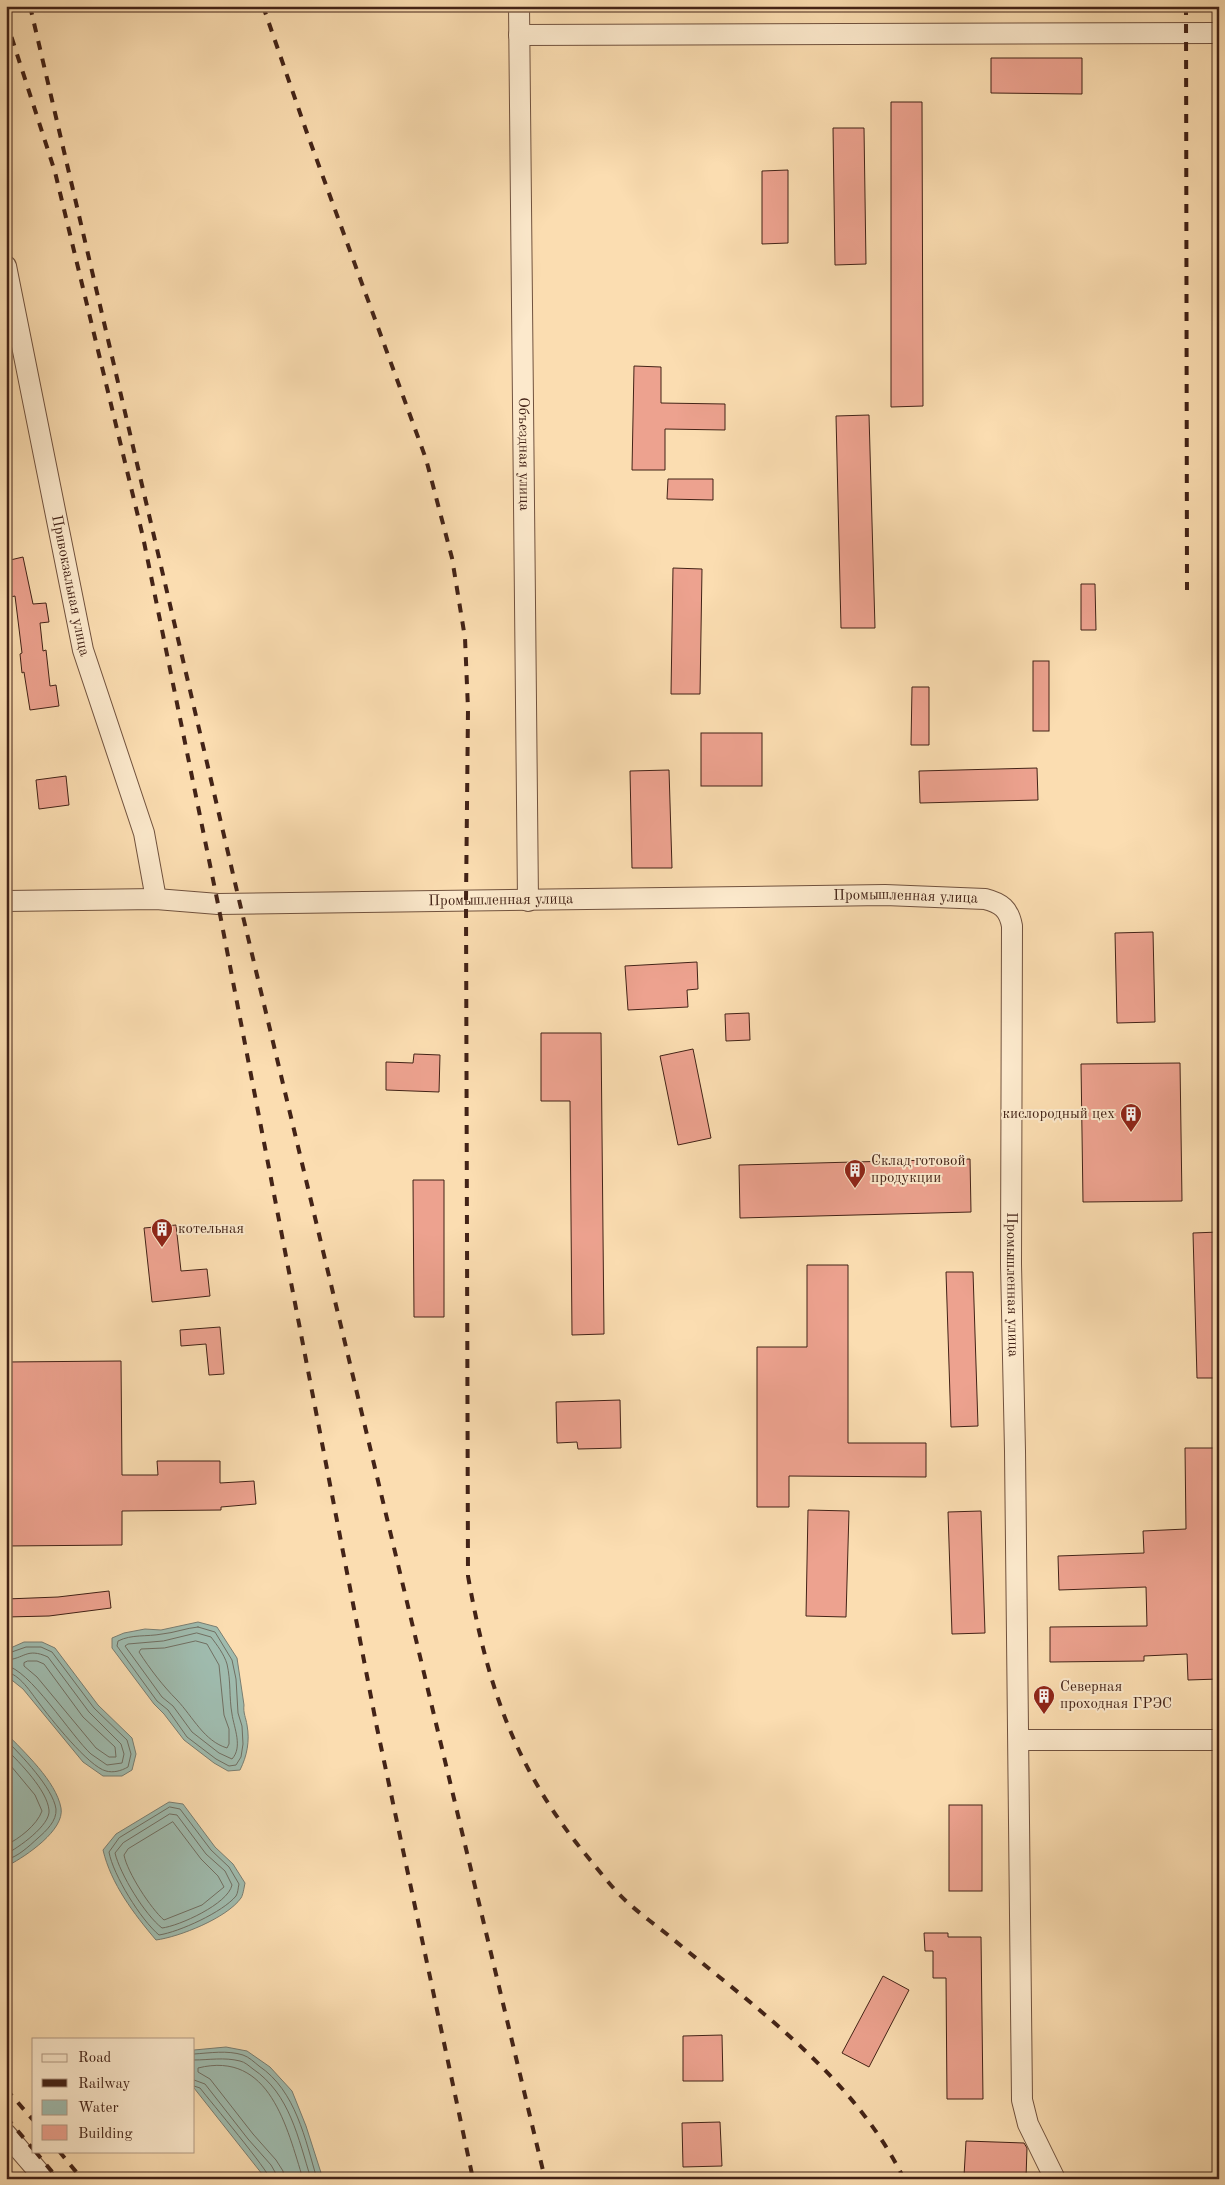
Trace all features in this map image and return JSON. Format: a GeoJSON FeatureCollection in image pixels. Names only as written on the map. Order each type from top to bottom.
{"type":"FeatureCollection","features":[{"type":"Feature","properties":{"kind":"street","name":"Объездная улица"},"geometry":{"type":"LineString","coordinates":[[519,6],[528,901]]}},
{"type":"Feature","properties":{"kind":"street"},"geometry":{"type":"LineString","coordinates":[[519,35],[1219,33]]}},
{"type":"Feature","properties":{"kind":"street","name":"Привокзальная улица"},"geometry":{"type":"LineString","coordinates":[[6,266],[83,650],[144,833],[156,899]]}},
{"type":"Feature","properties":{"kind":"street","name":"Промышленная улица"},"geometry":{"type":"LineString","coordinates":[[6,901],[156,899],[218,904],[885,895],[985,899],[994,902],[1008,911],[1012,926],[1011,1264],[1019,1740],[1022,2100],[1028,2124],[1055,2179]]}},
{"type":"Feature","properties":{"kind":"street"},"geometry":{"type":"LineString","coordinates":[[1019,1740],[1219,1740]]}},
{"type":"Feature","properties":{"kind":"street"},"geometry":{"type":"LineString","coordinates":[[6,2134],[45,2179]]}},
{"type":"Feature","properties":{"kind":"water"},"geometry":{"type":"Polygon","coordinates":[[[198,1622],[217,1627],[237,1658],[248,1737],[246,1754],[240,1770],[228,1771],[214,1763],[184,1740],[112,1648],[112,1638],[124,1633],[145,1629],[161,1630],[198,1622]]]}},
{"type":"Feature","properties":{"kind":"water"},"geometry":{"type":"Polygon","coordinates":[[[24,1642],[42,1642],[55,1648],[98,1705],[132,1738],[136,1754],[132,1770],[122,1776],[103,1776],[83,1762],[23,1689],[8,1677],[6,1650],[24,1642]]]}},
{"type":"Feature","properties":{"kind":"water"},"geometry":{"type":"Polygon","coordinates":[[[6,1733],[46,1777],[58,1798],[61,1808],[61,1816],[51,1833],[34,1849],[9,1865],[6,1865],[6,1733]]]}},
{"type":"Feature","properties":{"kind":"water"},"geometry":{"type":"Polygon","coordinates":[[[169,1802],[183,1804],[215,1847],[233,1864],[245,1883],[241,1898],[225,1913],[189,1931],[156,1940],[117,1887],[103,1850],[116,1834],[169,1802]]]}},
{"type":"Feature","properties":{"kind":"water"},"geometry":{"type":"Polygon","coordinates":[[[226,2047],[247,2051],[270,2067],[292,2091],[306,2126],[323,2179],[266,2179],[195,2089],[195,2050],[226,2047]]]}},
{"type":"Feature","properties":{"kind":"building"},"geometry":{"type":"Polygon","coordinates":[[[991,58],[1082,58],[1082,94],[991,93],[991,58]]]}},
{"type":"Feature","properties":{"kind":"building"},"geometry":{"type":"Polygon","coordinates":[[[891,102],[922,102],[923,406],[891,407],[891,102]]]}},
{"type":"Feature","properties":{"kind":"building"},"geometry":{"type":"Polygon","coordinates":[[[833,128],[864,128],[866,264],[835,265],[833,128]]]}},
{"type":"Feature","properties":{"kind":"building"},"geometry":{"type":"Polygon","coordinates":[[[788,170],[788,243],[762,244],[762,171],[788,170]]]}},
{"type":"Feature","properties":{"kind":"building"},"geometry":{"type":"Polygon","coordinates":[[[634,366],[661,367],[661,403],[725,404],[725,430],[665,429],[665,470],[632,470],[634,366]]]}},
{"type":"Feature","properties":{"kind":"building"},"geometry":{"type":"Polygon","coordinates":[[[869,415],[875,628],[841,628],[836,416],[869,415]]]}},
{"type":"Feature","properties":{"kind":"building"},"geometry":{"type":"Polygon","coordinates":[[[668,479],[713,479],[713,500],[667,499],[668,479]]]}},
{"type":"Feature","properties":{"kind":"building"},"geometry":{"type":"Polygon","coordinates":[[[23,557],[33,604],[46,603],[49,622],[40,623],[43,651],[46,650],[50,686],[56,685],[59,706],[30,710],[24,672],[22,673],[20,654],[22,653],[15,596],[6,598],[6,561],[23,557]]]}},
{"type":"Feature","properties":{"kind":"building"},"geometry":{"type":"Polygon","coordinates":[[[673,568],[702,569],[700,694],[671,694],[673,568]]]}},
{"type":"Feature","properties":{"kind":"building"},"geometry":{"type":"Polygon","coordinates":[[[1081,584],[1095,584],[1096,630],[1081,630],[1081,584]]]}},
{"type":"Feature","properties":{"kind":"building"},"geometry":{"type":"Polygon","coordinates":[[[1033,661],[1049,661],[1049,731],[1033,731],[1033,661]]]}},
{"type":"Feature","properties":{"kind":"building"},"geometry":{"type":"Polygon","coordinates":[[[912,687],[929,687],[929,745],[911,745],[912,687]]]}},
{"type":"Feature","properties":{"kind":"building"},"geometry":{"type":"Polygon","coordinates":[[[701,733],[762,733],[762,786],[701,786],[701,733]]]}},
{"type":"Feature","properties":{"kind":"building"},"geometry":{"type":"Polygon","coordinates":[[[1037,768],[1038,800],[920,803],[919,771],[1037,768]]]}},
{"type":"Feature","properties":{"kind":"building"},"geometry":{"type":"Polygon","coordinates":[[[669,770],[672,868],[632,868],[630,771],[669,770]]]}},
{"type":"Feature","properties":{"kind":"building"},"geometry":{"type":"Polygon","coordinates":[[[66,776],[69,805],[39,809],[36,780],[66,776]]]}},
{"type":"Feature","properties":{"kind":"building"},"geometry":{"type":"Polygon","coordinates":[[[1153,932],[1155,1022],[1117,1023],[1115,933],[1153,932]]]}},
{"type":"Feature","properties":{"kind":"building"},"geometry":{"type":"Polygon","coordinates":[[[697,962],[698,989],[687,990],[688,1007],[628,1010],[625,966],[697,962]]]}},
{"type":"Feature","properties":{"kind":"building"},"geometry":{"type":"Polygon","coordinates":[[[749,1013],[750,1040],[726,1041],[725,1014],[749,1013]]]}},
{"type":"Feature","properties":{"kind":"building"},"geometry":{"type":"Polygon","coordinates":[[[541,1033],[601,1033],[604,1334],[572,1335],[570,1101],[541,1101],[541,1033]]]}},
{"type":"Feature","properties":{"kind":"building"},"geometry":{"type":"Polygon","coordinates":[[[693,1049],[711,1138],[678,1145],[660,1056],[693,1049]]]}},
{"type":"Feature","properties":{"kind":"building"},"geometry":{"type":"Polygon","coordinates":[[[414,1054],[440,1055],[439,1092],[386,1090],[386,1062],[413,1063],[414,1054]]]}},
{"type":"Feature","properties":{"kind":"building","name":"кислородный цех"},"geometry":{"type":"Polygon","coordinates":[[[1180,1063],[1182,1201],[1083,1202],[1081,1064],[1180,1063]]]}},
{"type":"Feature","properties":{"kind":"building","name":"Склад готовой продукции"},"geometry":{"type":"Polygon","coordinates":[[[970,1159],[971,1212],[740,1218],[739,1165],[970,1159]]]}},
{"type":"Feature","properties":{"kind":"building"},"geometry":{"type":"Polygon","coordinates":[[[413,1180],[444,1180],[444,1317],[414,1317],[413,1180]]]}},
{"type":"Feature","properties":{"kind":"building","name":"котельная"},"geometry":{"type":"Polygon","coordinates":[[[176,1225],[181,1271],[207,1269],[210,1296],[152,1302],[144,1228],[176,1225]]]}},
{"type":"Feature","properties":{"kind":"building"},"geometry":{"type":"Polygon","coordinates":[[[1219,1232],[1219,1378],[1197,1378],[1193,1233],[1219,1232]]]}},
{"type":"Feature","properties":{"kind":"building"},"geometry":{"type":"Polygon","coordinates":[[[807,1265],[848,1265],[848,1443],[926,1443],[926,1477],[789,1476],[789,1507],[757,1507],[757,1347],[807,1347],[807,1265]]]}},
{"type":"Feature","properties":{"kind":"building"},"geometry":{"type":"Polygon","coordinates":[[[946,1272],[973,1272],[978,1426],[951,1427],[946,1272]]]}},
{"type":"Feature","properties":{"kind":"building"},"geometry":{"type":"Polygon","coordinates":[[[220,1327],[224,1374],[209,1375],[206,1344],[181,1346],[180,1330],[220,1327]]]}},
{"type":"Feature","properties":{"kind":"building"},"geometry":{"type":"Polygon","coordinates":[[[121,1361],[122,1475],[158,1475],[157,1461],[220,1461],[220,1483],[254,1481],[256,1504],[221,1507],[221,1510],[122,1511],[122,1545],[6,1546],[6,1362],[121,1361]]]}},
{"type":"Feature","properties":{"kind":"building"},"geometry":{"type":"Polygon","coordinates":[[[620,1400],[621,1448],[578,1449],[577,1442],[557,1443],[556,1402],[620,1400]]]}},
{"type":"Feature","properties":{"kind":"building"},"geometry":{"type":"Polygon","coordinates":[[[1185,1448],[1219,1448],[1219,1679],[1188,1680],[1187,1654],[1144,1656],[1144,1661],[1050,1662],[1050,1627],[1147,1626],[1146,1587],[1059,1590],[1058,1556],[1144,1553],[1143,1531],[1186,1529],[1185,1448]]]}},
{"type":"Feature","properties":{"kind":"building"},"geometry":{"type":"Polygon","coordinates":[[[808,1510],[849,1511],[846,1617],[806,1616],[808,1510]]]}},
{"type":"Feature","properties":{"kind":"building"},"geometry":{"type":"Polygon","coordinates":[[[981,1511],[985,1633],[952,1634],[948,1512],[981,1511]]]}},
{"type":"Feature","properties":{"kind":"building"},"geometry":{"type":"Polygon","coordinates":[[[109,1591],[111,1608],[49,1616],[6,1617],[6,1599],[58,1597],[109,1591]]]}},
{"type":"Feature","properties":{"kind":"building"},"geometry":{"type":"Polygon","coordinates":[[[949,1805],[982,1805],[982,1891],[949,1891],[949,1805]]]}},
{"type":"Feature","properties":{"kind":"building"},"geometry":{"type":"Polygon","coordinates":[[[924,1933],[948,1933],[948,1937],[981,1937],[983,2099],[947,2099],[946,1978],[933,1978],[933,1951],[925,1951],[924,1933]]]}},
{"type":"Feature","properties":{"kind":"building"},"geometry":{"type":"Polygon","coordinates":[[[883,1976],[909,1990],[869,2067],[842,2053],[883,1976]]]}},
{"type":"Feature","properties":{"kind":"building"},"geometry":{"type":"Polygon","coordinates":[[[722,2035],[723,2081],[683,2081],[683,2036],[722,2035]]]}},
{"type":"Feature","properties":{"kind":"building"},"geometry":{"type":"Polygon","coordinates":[[[720,2122],[722,2166],[683,2167],[682,2123],[720,2122]]]}},
{"type":"Feature","properties":{"kind":"building"},"geometry":{"type":"Polygon","coordinates":[[[966,2141],[1024,2143],[1027,2148],[1026,2178],[964,2176],[966,2141]]]}},
{"type":"Feature","properties":{"kind":"railway"},"geometry":{"type":"LineString","coordinates":[[30,6],[240,904],[545,2179]]}},
{"type":"Feature","properties":{"kind":"railway"},"geometry":{"type":"LineString","coordinates":[[263,6],[307,133],[426,459],[452,558],[465,638],[468,709],[466,901],[468,1576],[485,1656],[509,1728],[524,1762],[565,1828],[591,1861],[617,1892],[631,1905],[767,2016],[830,2075],[858,2107],[883,2142],[904,2179]]}},
{"type":"Feature","properties":{"kind":"railway"},"geometry":{"type":"LineString","coordinates":[[1186,6],[1187,590]]}},
{"type":"Feature","properties":{"kind":"railway"},"geometry":{"type":"LineString","coordinates":[[6,20],[55,172],[143,537],[218,904],[377,1728],[473,2179]]}},
{"type":"Feature","properties":{"kind":"railway"},"geometry":{"type":"LineString","coordinates":[[6,2089],[32,2119]]}},
{"type":"Feature","properties":{"kind":"railway"},"geometry":{"type":"LineString","coordinates":[[6,2117],[32,2148]]}},
{"type":"Feature","properties":{"kind":"railway"},"geometry":{"type":"LineString","coordinates":[[36,2152],[58,2179]]}},
{"type":"Feature","properties":{"kind":"railway"},"geometry":{"type":"LineString","coordinates":[[60,2152],[82,2179]]}},
{"type":"Feature","properties":{"kind":"place","name":"кислородный цех"},"geometry":{"type":"Point","coordinates":[1131,1133]}},
{"type":"Feature","properties":{"kind":"place","name":"Склад готовой продукции"},"geometry":{"type":"Point","coordinates":[855,1189]}},
{"type":"Feature","properties":{"kind":"place","name":"котельная"},"geometry":{"type":"Point","coordinates":[162,1248]}},
{"type":"Feature","properties":{"kind":"place","name":"Северная проходная ГРЭС"},"geometry":{"type":"Point","coordinates":[1044,1715]}}]}
